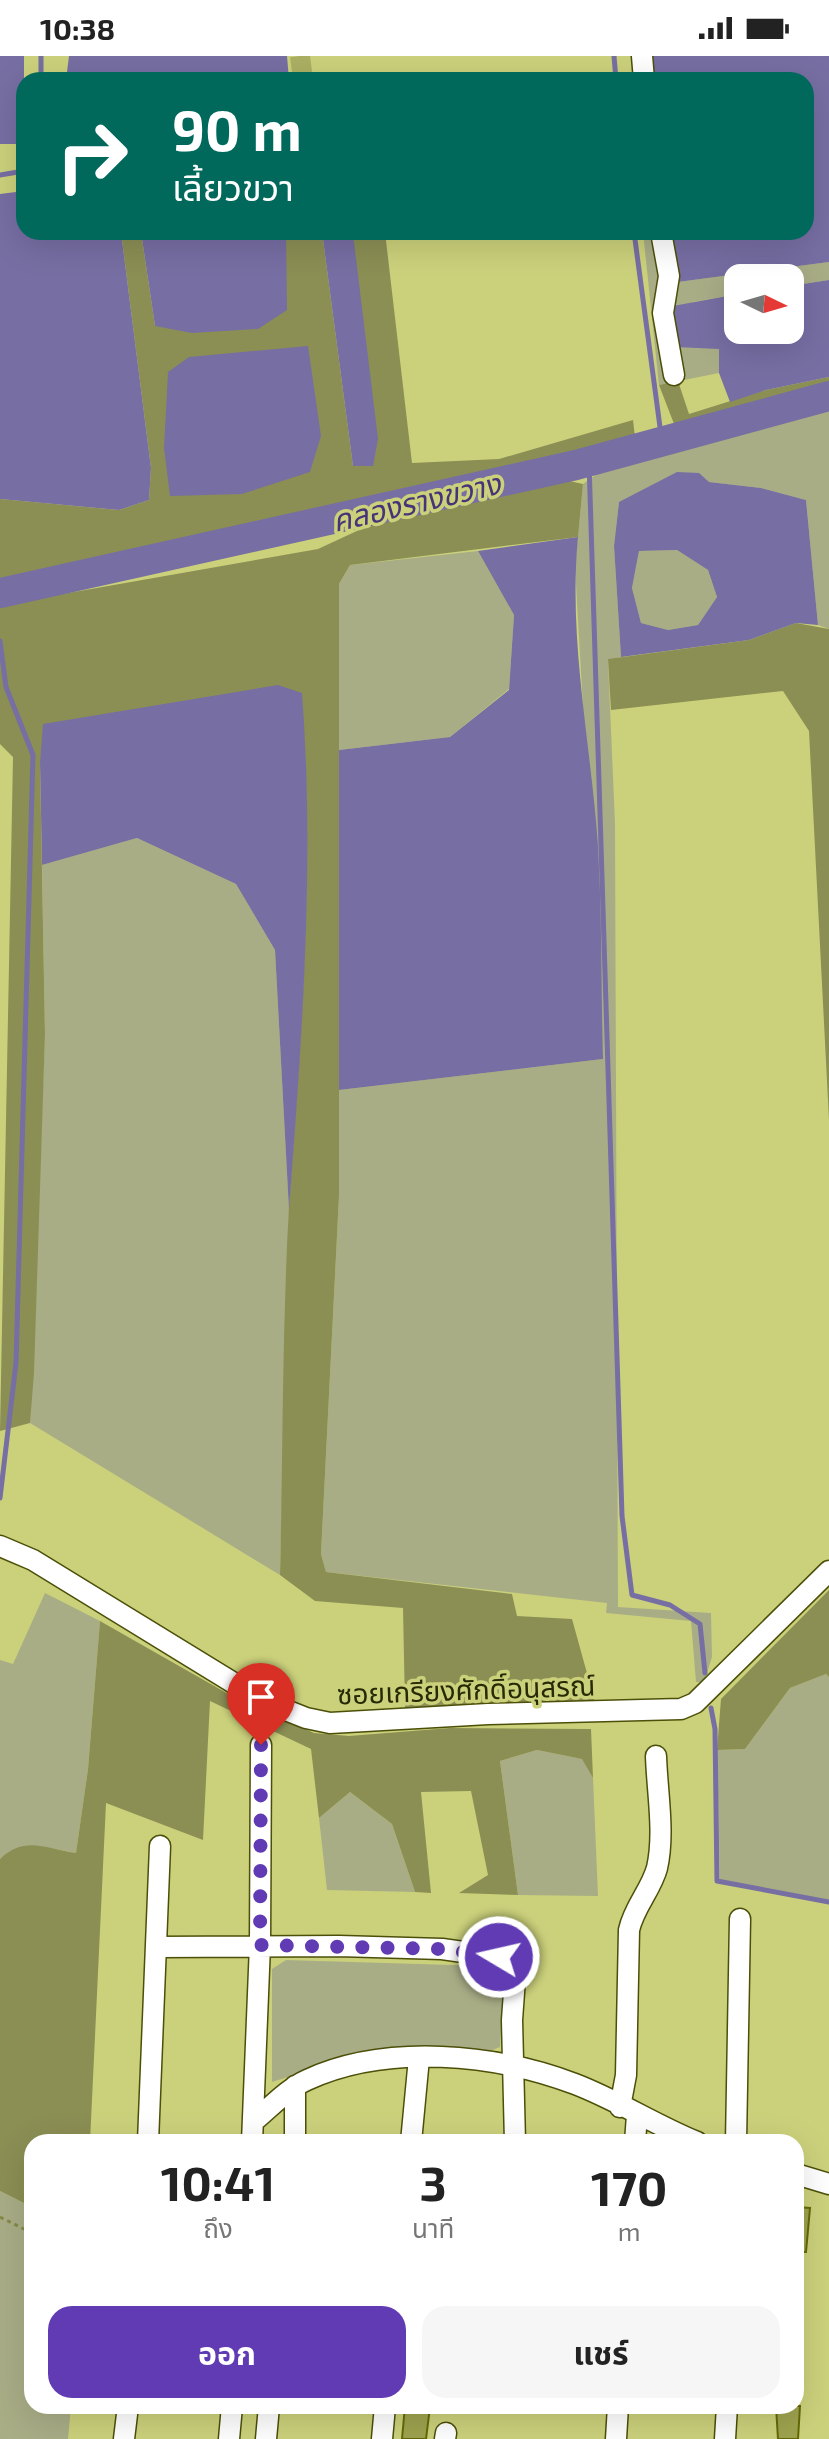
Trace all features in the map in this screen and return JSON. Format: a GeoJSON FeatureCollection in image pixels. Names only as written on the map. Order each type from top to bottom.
{"type":"FeatureCollection","features":[{"type":"Feature","properties":{"kind":"street"},"geometry":{"type":"LineString","coordinates":[[662,240],[669,276],[663,313],[674,375]]}},
{"type":"Feature","properties":{"kind":"street","name":"ซอยเกรียงศักดิ์อนุสรณ์"},"geometry":{"type":"LineString","coordinates":[[0,1546],[33,1560],[263,1701],[306,1718],[330,1723],[488,1714],[681,1709],[695,1703],[829,1571]]}},
{"type":"Feature","properties":{"kind":"street"},"geometry":{"type":"LineString","coordinates":[[253,2134],[260,1945],[261,1745]]}},
{"type":"Feature","properties":{"kind":"street"},"geometry":{"type":"LineString","coordinates":[[633,2134],[626,2075],[629,1930],[632,1915],[652,1881],[659,1855],[656,1756]]}},
{"type":"Feature","properties":{"kind":"street"},"geometry":{"type":"LineString","coordinates":[[148,2134],[160,1846]]}},
{"type":"Feature","properties":{"kind":"street"},"geometry":{"type":"LineString","coordinates":[[736,2134],[740,1919]]}},
{"type":"Feature","properties":{"kind":"street"},"geometry":{"type":"LineString","coordinates":[[158,1947],[260,1945],[442,1949],[499,1957],[507,1963],[515,1979],[515,2134]]}},
{"type":"Feature","properties":{"kind":"street"},"geometry":{"type":"LineString","coordinates":[[254,2121],[295,2086],[344,2067],[451,2057],[513,2064],[578,2085],[679,2134]]}},
{"type":"Feature","properties":{"kind":"street"},"geometry":{"type":"LineString","coordinates":[[412,2134],[419,2058]]}},
{"type":"Feature","properties":{"kind":"street"},"geometry":{"type":"LineString","coordinates":[[295,2086],[295,2134]]}},
{"type":"Feature","properties":{"kind":"street"},"geometry":{"type":"LineString","coordinates":[[804,2176],[829,2184]]}},
{"type":"Feature","properties":{"kind":"street"},"geometry":{"type":"LineString","coordinates":[[124,2439],[127,2414]]}},
{"type":"Feature","properties":{"kind":"street"},"geometry":{"type":"LineString","coordinates":[[229,2439],[231,2414]]}},
{"type":"Feature","properties":{"kind":"street"},"geometry":{"type":"LineString","coordinates":[[266,2439],[268,2414]]}},
{"type":"Feature","properties":{"kind":"street"},"geometry":{"type":"LineString","coordinates":[[382,2439],[384,2414]]}},
{"type":"Feature","properties":{"kind":"street"},"geometry":{"type":"LineString","coordinates":[[616,2439],[618,2414]]}},
{"type":"Feature","properties":{"kind":"street"},"geometry":{"type":"LineString","coordinates":[[725,2439],[727,2414]]}},
{"type":"Feature","properties":{"kind":"path"},"geometry":{"type":"LineString","coordinates":[[0,2217],[24,2229]]}},
{"type":"Feature","properties":{"kind":"green space"},"geometry":{"type":"Polygon","coordinates":[[[122,240],[142,240],[155,326],[286,310],[286,240],[323,240],[353,466],[352,240],[386,240],[412,463],[499,459],[633,420],[635,437],[542,464],[414,486],[0,583],[0,499],[119,510],[149,500],[151,468],[122,240]]]}},
{"type":"Feature","properties":{"kind":"green space"},"geometry":{"type":"Polygon","coordinates":[[[644,240],[672,240],[678,282],[724,276],[724,296],[693,302],[719,349],[719,373],[659,385],[644,240]]]}},
{"type":"Feature","properties":{"kind":"green space"},"geometry":{"type":"Polygon","coordinates":[[[829,262],[829,280],[804,284],[804,265],[829,262]]]}},
{"type":"Feature","properties":{"kind":"green space"},"geometry":{"type":"Polygon","coordinates":[[[829,377],[829,388],[688,430],[676,429],[659,385],[678,381],[689,414],[766,390],[829,377]]]}},
{"type":"Feature","properties":{"kind":"green space"},"geometry":{"type":"Polygon","coordinates":[[[829,409],[829,629],[818,625],[806,500],[761,488],[709,482],[619,502],[614,546],[621,657],[608,660],[615,823],[618,1607],[711,1613],[712,1657],[704,1682],[696,1682],[691,1621],[606,1613],[607,1603],[326,1572],[321,1554],[339,1196],[339,1090],[603,1059],[575,567],[583,484],[614,462],[829,409]]]}},
{"type":"Feature","properties":{"kind":"green space"},"geometry":{"type":"Polygon","coordinates":[[[560,479],[583,484],[578,537],[350,565],[339,584],[339,1196],[321,1554],[326,1572],[512,1594],[517,1616],[572,1619],[595,1702],[405,1708],[403,1608],[315,1601],[280,1575],[287,1252],[307,886],[301,693],[40,763],[45,1035],[34,1373],[30,1423],[0,1431],[13,757],[0,744],[0,605],[318,549],[359,530],[367,519],[560,479]]]}},
{"type":"Feature","properties":{"kind":"green space"},"geometry":{"type":"Polygon","coordinates":[[[677,550],[708,570],[717,597],[698,625],[668,630],[641,623],[632,588],[639,551],[677,550]]]}},
{"type":"Feature","properties":{"kind":"green space"},"geometry":{"type":"Polygon","coordinates":[[[478,551],[514,615],[509,689],[450,737],[339,750],[339,584],[350,565],[478,551]]]}},
{"type":"Feature","properties":{"kind":"green space"},"geometry":{"type":"Polygon","coordinates":[[[796,623],[829,629],[829,1120],[809,731],[783,691],[611,710],[608,659],[749,640],[796,623]]]}},
{"type":"Feature","properties":{"kind":"green space"},"geometry":{"type":"Polygon","coordinates":[[[137,838],[236,884],[275,950],[289,1210],[280,1575],[30,1423],[45,1035],[42,865],[137,838]]]}},
{"type":"Feature","properties":{"kind":"green space"},"geometry":{"type":"Polygon","coordinates":[[[829,1590],[829,1677],[826,1674],[790,1688],[745,1749],[717,1750],[721,1699],[829,1590]]]}},
{"type":"Feature","properties":{"kind":"green space"},"geometry":{"type":"Polygon","coordinates":[[[45,1593],[100,1621],[88,1769],[76,1853],[36,1846],[18,1848],[0,1859],[0,1660],[13,1664],[45,1593]]]}},
{"type":"Feature","properties":{"kind":"green space"},"geometry":{"type":"Polygon","coordinates":[[[100,1621],[230,1695],[314,1733],[349,1736],[450,1728],[591,1729],[593,1778],[582,1759],[537,1750],[500,1761],[518,1895],[459,1893],[488,1875],[471,1791],[421,1792],[431,1893],[415,1892],[392,1824],[350,1792],[319,1818],[311,1749],[210,1701],[203,1840],[106,1803],[90,2134],[24,2134],[24,2203],[0,2191],[0,1859],[18,1847],[27,1846],[76,1853],[88,1769],[100,1621]]]}},
{"type":"Feature","properties":{"kind":"green space"},"geometry":{"type":"Polygon","coordinates":[[[826,1674],[829,1677],[829,1900],[720,1880],[717,1750],[745,1749],[790,1688],[826,1674]]]}},
{"type":"Feature","properties":{"kind":"green space"},"geometry":{"type":"Polygon","coordinates":[[[537,1750],[583,1759],[593,1778],[598,1896],[518,1895],[500,1761],[537,1750]]]}},
{"type":"Feature","properties":{"kind":"green space"},"geometry":{"type":"Polygon","coordinates":[[[350,1792],[392,1824],[415,1892],[327,1890],[319,1818],[350,1792]]]}},
{"type":"Feature","properties":{"kind":"green space"},"geometry":{"type":"Polygon","coordinates":[[[286,1960],[485,1966],[504,1976],[500,2047],[490,2051],[422,2047],[370,2051],[272,2082],[272,1969],[286,1960]]]}},
{"type":"Feature","properties":{"kind":"green space"},"geometry":{"type":"Polygon","coordinates":[[[0,2191],[24,2203],[24,2414],[70,2414],[68,2439],[0,2439],[0,2191]]]}},
{"type":"Feature","properties":{"kind":"shaded area"},"geometry":{"type":"Polygon","coordinates":[[[0,56],[24,56],[24,72],[16,72],[16,144],[0,144],[0,56]]]}},
{"type":"Feature","properties":{"kind":"shaded area"},"geometry":{"type":"Polygon","coordinates":[[[69,56],[287,56],[288,72],[67,72],[69,56]]]}},
{"type":"Feature","properties":{"kind":"shaded area"},"geometry":{"type":"Polygon","coordinates":[[[649,56],[829,56],[829,262],[804,265],[724,264],[724,276],[678,282],[672,240],[814,240],[814,72],[651,72],[649,56]]]}},
{"type":"Feature","properties":{"kind":"shaded area"},"geometry":{"type":"Polygon","coordinates":[[[16,192],[16,240],[122,240],[151,468],[149,500],[119,510],[0,499],[0,194],[16,192]]]}},
{"type":"Feature","properties":{"kind":"shaded area"},"geometry":{"type":"Polygon","coordinates":[[[142,240],[286,240],[287,310],[258,329],[192,333],[155,326],[142,240]]]}},
{"type":"Feature","properties":{"kind":"shaded area"},"geometry":{"type":"Polygon","coordinates":[[[323,240],[354,242],[378,439],[373,466],[353,466],[323,240]]]}},
{"type":"Feature","properties":{"kind":"shaded area"},"geometry":{"type":"Polygon","coordinates":[[[829,280],[829,377],[766,390],[730,402],[719,373],[719,349],[675,347],[673,306],[724,297],[724,344],[804,344],[804,284],[829,280]]]}},
{"type":"Feature","properties":{"kind":"shaded area"},"geometry":{"type":"Polygon","coordinates":[[[308,346],[321,436],[310,472],[242,494],[170,496],[164,448],[168,372],[189,357],[308,346]]]}},
{"type":"Feature","properties":{"kind":"shaded area"},"geometry":{"type":"Polygon","coordinates":[[[677,472],[699,473],[709,482],[761,488],[806,500],[818,625],[796,623],[749,640],[621,657],[614,546],[619,502],[677,472]],[[677,550],[639,551],[632,588],[641,623],[668,630],[698,625],[717,597],[708,570],[677,550]]]}},
{"type":"Feature","properties":{"kind":"shaded area"},"geometry":{"type":"Polygon","coordinates":[[[578,537],[576,614],[598,846],[603,1059],[339,1090],[339,750],[450,737],[509,690],[514,615],[478,551],[578,537]]]}},
{"type":"Feature","properties":{"kind":"shaded area"},"geometry":{"type":"Polygon","coordinates":[[[278,685],[302,693],[306,758],[305,952],[289,1210],[275,950],[236,884],[137,838],[42,865],[40,763],[43,724],[278,685]]]}},
{"type":"Feature","properties":{"kind":"building"},"geometry":{"type":"Polygon","coordinates":[[[804,2208],[810,2208],[804,2252],[804,2208]]]}},
{"type":"Feature","properties":{"kind":"building"},"geometry":{"type":"Polygon","coordinates":[[[404,2414],[429,2414],[426,2439],[402,2439],[404,2414]]]}},
{"type":"Feature","properties":{"kind":"building"},"geometry":{"type":"Polygon","coordinates":[[[776,2414],[800,2414],[798,2439],[778,2439],[776,2414]]]}},
{"type":"Feature","properties":{"kind":"waterway"},"geometry":{"type":"LineString","coordinates":[[41,56],[41,72]]}},
{"type":"Feature","properties":{"kind":"waterway"},"geometry":{"type":"LineString","coordinates":[[614,56],[615,72]]}},
{"type":"Feature","properties":{"kind":"waterway"},"geometry":{"type":"LineString","coordinates":[[0,175],[16,172]]}},
{"type":"Feature","properties":{"kind":"waterway"},"geometry":{"type":"LineString","coordinates":[[635,240],[662,442]]}},
{"type":"Feature","properties":{"kind":"waterway","name":"คลองรางขวาง"},"geometry":{"type":"LineString","coordinates":[[0,593],[576,465],[829,396]]}},
{"type":"Feature","properties":{"kind":"waterway"},"geometry":{"type":"LineString","coordinates":[[589,462],[622,1516],[632,1595],[670,1605],[700,1624],[705,1673]]}},
{"type":"Feature","properties":{"kind":"waterway"},"geometry":{"type":"LineString","coordinates":[[0,641],[6,687],[33,755],[16,1363],[0,1498]]}},
{"type":"Feature","properties":{"kind":"waterway"},"geometry":{"type":"LineString","coordinates":[[711,1708],[715,1729],[717,1881],[829,1902]]}},
{"type":"Feature","properties":{"kind":"tunnel"},"geometry":{"type":"LineString","coordinates":[[300,56],[302,72]]}},
{"type":"Feature","properties":{"kind":"route"},"geometry":{"type":"LineString","coordinates":[[261,1745],[260,1945],[442,1949],[499,1957]]}}]}
